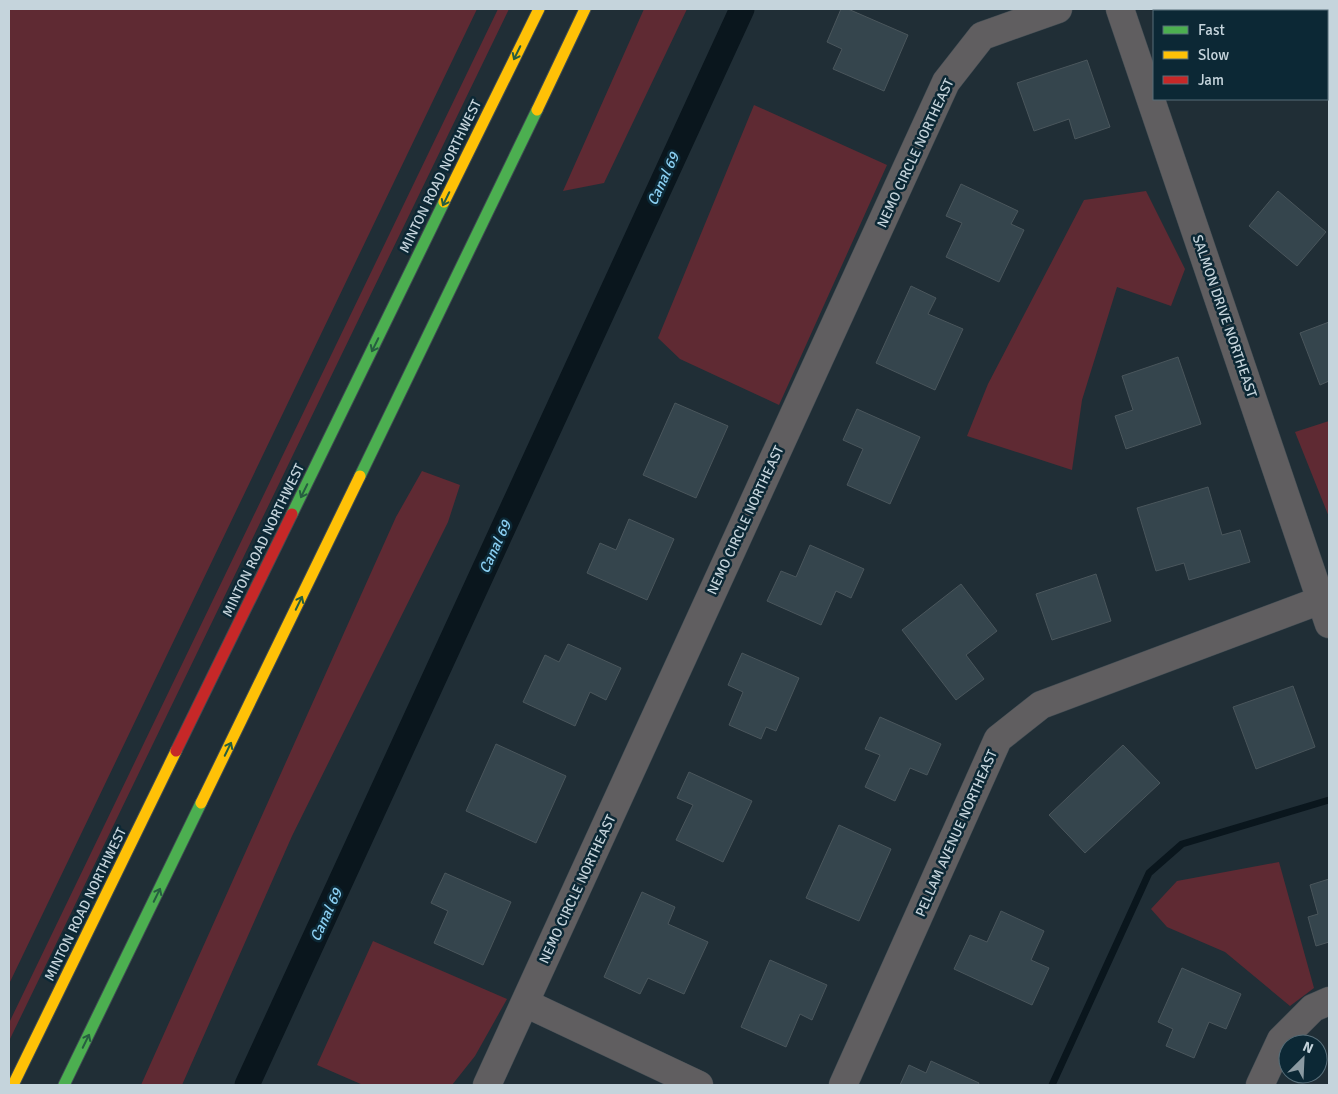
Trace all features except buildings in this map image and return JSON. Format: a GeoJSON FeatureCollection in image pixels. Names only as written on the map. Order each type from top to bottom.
{"type":"FeatureCollection","features":[{"type":"Feature","properties":{"kind":"main road","name":"MINTON ROAD NORTHWEST"},"geometry":{"type":"LineString","coordinates":[[14,1085],[539,9]]}},
{"type":"Feature","properties":{"kind":"main road"},"geometry":{"type":"LineString","coordinates":[[64,1085],[585,9]]}},
{"type":"Feature","properties":{"kind":"street","name":"NEMO CIRCLE NORTHEAST"},"geometry":{"type":"LineString","coordinates":[[487,1085],[946,82],[982,36],[1058,9]]}},
{"type":"Feature","properties":{"kind":"street","name":"SALMON DRIVE NORTHEAST"},"geometry":{"type":"LineString","coordinates":[[1120,9],[1325,612]]}},
{"type":"Feature","properties":{"kind":"street","name":"PELLAM AVENUE NORTHEAST"},"geometry":{"type":"LineString","coordinates":[[843,1085],[998,739],[1041,705],[1325,612]]}},
{"type":"Feature","properties":{"kind":"street"},"geometry":{"type":"LineString","coordinates":[[1260,1085],[1280,1040],[1313,1008],[1329,1001]]}},
{"type":"Feature","properties":{"kind":"street"},"geometry":{"type":"LineString","coordinates":[[525,1003],[699,1085]]}},
{"type":"Feature","properties":{"kind":"shaded area"},"geometry":{"type":"Polygon","coordinates":[[[9,9],[477,9],[9,984],[9,9]]]}},
{"type":"Feature","properties":{"kind":"shaded area"},"geometry":{"type":"Polygon","coordinates":[[[498,9],[509,9],[9,1041],[9,1023],[498,9]]]}},
{"type":"Feature","properties":{"kind":"shaded area"},"geometry":{"type":"Polygon","coordinates":[[[644,9],[687,9],[604,183],[563,191],[644,9]]]}},
{"type":"Feature","properties":{"kind":"shaded area"},"geometry":{"type":"Polygon","coordinates":[[[754,105],[887,165],[779,405],[680,359],[658,338],[754,105]]]}},
{"type":"Feature","properties":{"kind":"shaded area"},"geometry":{"type":"Polygon","coordinates":[[[1146,191],[1185,269],[1171,306],[1117,287],[1082,400],[1072,470],[967,436],[988,384],[1084,200],[1146,191]]]}},
{"type":"Feature","properties":{"kind":"shaded area"},"geometry":{"type":"Polygon","coordinates":[[[1329,421],[1329,517],[1295,432],[1329,421]]]}},
{"type":"Feature","properties":{"kind":"shaded area"},"geometry":{"type":"Polygon","coordinates":[[[422,471],[460,485],[448,522],[292,836],[182,1085],[141,1085],[396,517],[422,471]]]}},
{"type":"Feature","properties":{"kind":"shaded area"},"geometry":{"type":"Polygon","coordinates":[[[1279,862],[1314,988],[1290,1006],[1225,952],[1167,927],[1151,909],[1177,881],[1279,862]]]}},
{"type":"Feature","properties":{"kind":"shaded area"},"geometry":{"type":"Polygon","coordinates":[[[373,941],[507,999],[475,1056],[452,1085],[363,1085],[317,1065],[373,941]]]}},
{"type":"Feature","properties":{"kind":"waterway","name":"Canal 69"},"geometry":{"type":"LineString","coordinates":[[247,1085],[742,9]]}},
{"type":"Feature","properties":{"kind":"waterway"},"geometry":{"type":"LineString","coordinates":[[1052,1085],[1149,873],[1182,844],[1329,800]]}},
{"type":"Feature","properties":{"kind":"traffic: fast"},"geometry":{"type":"LineString","coordinates":[[360,476],[537,110]]}},
{"type":"Feature","properties":{"kind":"traffic: fast"},"geometry":{"type":"LineString","coordinates":[[292,514],[444,202]]}},
{"type":"Feature","properties":{"kind":"traffic: fast"},"geometry":{"type":"LineString","coordinates":[[64,1085],[201,803]]}},
{"type":"Feature","properties":{"kind":"traffic: slow"},"geometry":{"type":"LineString","coordinates":[[444,202],[539,9]]}},
{"type":"Feature","properties":{"kind":"traffic: slow"},"geometry":{"type":"LineString","coordinates":[[537,110],[585,9]]}},
{"type":"Feature","properties":{"kind":"traffic: slow"},"geometry":{"type":"LineString","coordinates":[[201,803],[360,476]]}},
{"type":"Feature","properties":{"kind":"traffic: slow"},"geometry":{"type":"LineString","coordinates":[[13,1085],[176,751]]}},
{"type":"Feature","properties":{"kind":"traffic: jam"},"geometry":{"type":"LineString","coordinates":[[176,751],[292,514]]}}]}
